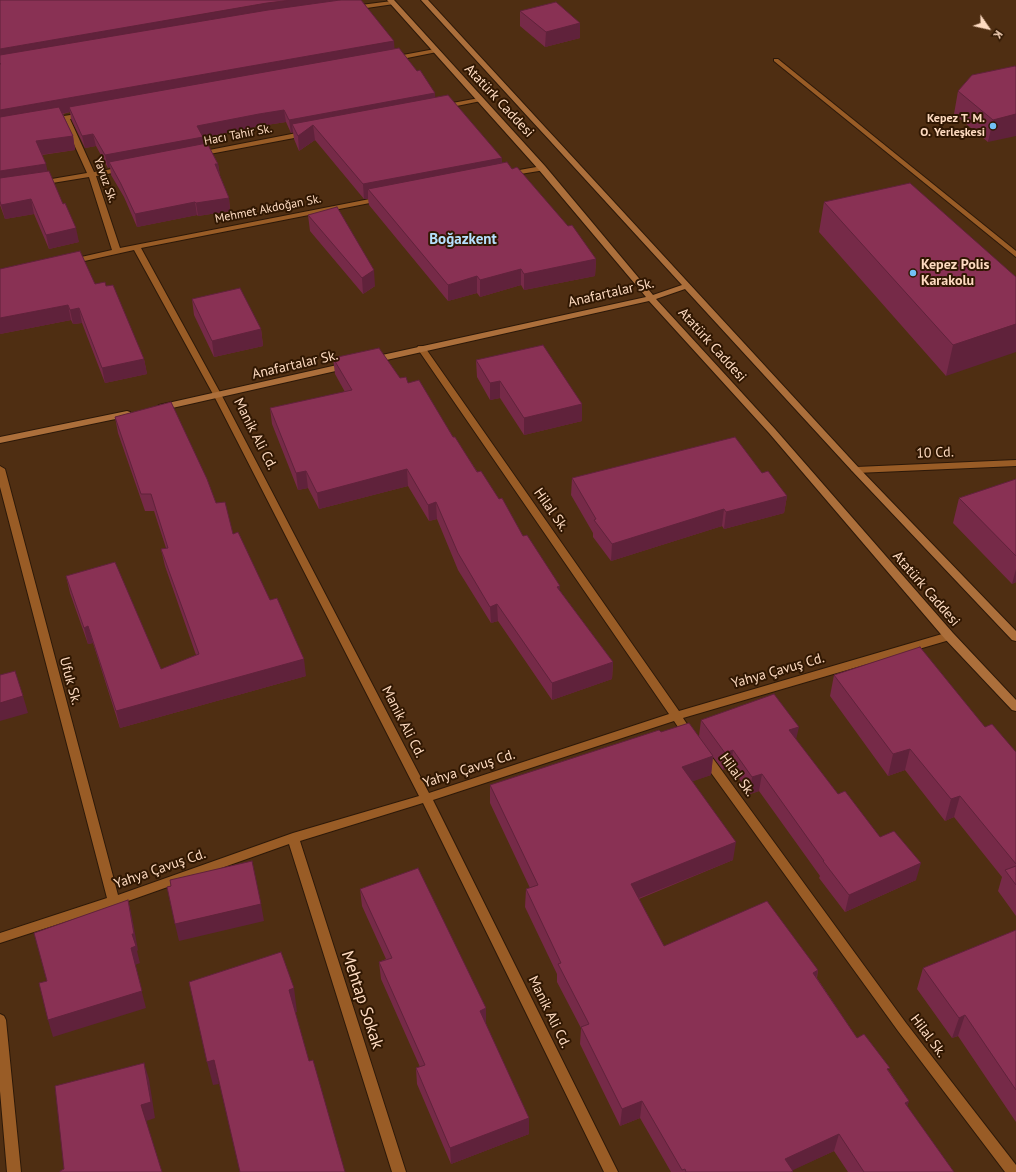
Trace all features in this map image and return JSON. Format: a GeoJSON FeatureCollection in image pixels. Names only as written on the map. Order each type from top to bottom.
{"type":"FeatureCollection","features":[{"type":"Feature","properties":{"kind":"main road","name":"Atatürk Caddesi"},"geometry":{"type":"LineString","coordinates":[[424,0],[856,470],[1016,637]]}},
{"type":"Feature","properties":{"kind":"main road","name":"Atatürk Caddesi"},"geometry":{"type":"LineString","coordinates":[[391,2],[542,168],[651,298],[772,431],[949,636],[1016,707]]}},
{"type":"Feature","properties":{"kind":"main road","name":"Anafartalar Sk."},"geometry":{"type":"LineString","coordinates":[[0,440],[218,396],[421,348],[651,298],[687,286]]}},
{"type":"Feature","properties":{"kind":"street"},"geometry":{"type":"LineString","coordinates":[[346,10],[391,2]]}},
{"type":"Feature","properties":{"kind":"street"},"geometry":{"type":"LineString","coordinates":[[388,60],[435,51]]}},
{"type":"Feature","properties":{"kind":"street"},"geometry":{"type":"LineString","coordinates":[[776,60],[1016,255]]}},
{"type":"Feature","properties":{"kind":"street"},"geometry":{"type":"LineString","coordinates":[[432,109],[479,100]]}},
{"type":"Feature","properties":{"kind":"street"},"geometry":{"type":"LineString","coordinates":[[44,121],[90,113]]}},
{"type":"Feature","properties":{"kind":"street","name":"Yavuz Sk."},"geometry":{"type":"LineString","coordinates":[[66,118],[92,175],[117,252]]}},
{"type":"Feature","properties":{"kind":"street","name":"Hacı Tahir Sk."},"geometry":{"type":"LineString","coordinates":[[193,155],[316,131]]}},
{"type":"Feature","properties":{"kind":"street"},"geometry":{"type":"LineString","coordinates":[[31,184],[92,175],[131,167]]}},
{"type":"Feature","properties":{"kind":"street"},"geometry":{"type":"LineString","coordinates":[[503,175],[542,168]]}},
{"type":"Feature","properties":{"kind":"street","name":"Mehmet Akdoğan Sk."},"geometry":{"type":"LineString","coordinates":[[62,264],[136,247],[386,198]]}},
{"type":"Feature","properties":{"kind":"street","name":"Manik Ali Cd."},"geometry":{"type":"LineString","coordinates":[[136,247],[218,396],[426,798],[611,1172]]}},
{"type":"Feature","properties":{"kind":"street","name":"Hilal Sk."},"geometry":{"type":"LineString","coordinates":[[421,348],[676,716],[902,1027],[1013,1172]]}},
{"type":"Feature","properties":{"kind":"street","name":"10 Cd."},"geometry":{"type":"LineString","coordinates":[[856,470],[1016,463]]}},
{"type":"Feature","properties":{"kind":"street","name":"Ufuk Sk."},"geometry":{"type":"LineString","coordinates":[[0,469],[114,901]]}},
{"type":"Feature","properties":{"kind":"street","name":"Yahya Çavuş Cd."},"geometry":{"type":"LineString","coordinates":[[0,938],[114,901],[293,838],[426,798],[676,716],[949,636]]}},
{"type":"Feature","properties":{"kind":"street","name":"Mehtap Sokak"},"geometry":{"type":"LineString","coordinates":[[293,838],[399,1172]]}},
{"type":"Feature","properties":{"kind":"street"},"geometry":{"type":"LineString","coordinates":[[0,1020],[14,1172]]}},
{"type":"Feature","properties":{"kind":"building"},"geometry":{"type":"Polygon","coordinates":[[[0,0],[292,0],[0,49],[0,0]]]}},
{"type":"Feature","properties":{"kind":"building"},"geometry":{"type":"Polygon","coordinates":[[[340,0],[361,0],[394,41],[0,110],[0,55],[268,10],[340,0]]]}},
{"type":"Feature","properties":{"kind":"building"},"geometry":{"type":"Polygon","coordinates":[[[556,2],[580,23],[546,32],[520,11],[556,2]]]}},
{"type":"Feature","properties":{"kind":"building"},"geometry":{"type":"Polygon","coordinates":[[[399,48],[417,71],[420,70],[435,93],[289,120],[284,110],[259,114],[197,126],[203,137],[105,155],[93,134],[82,136],[69,107],[399,48]]]}},
{"type":"Feature","properties":{"kind":"building"},"geometry":{"type":"Polygon","coordinates":[[[1015,66],[1016,114],[993,120],[958,91],[972,75],[1015,66]]]}},
{"type":"Feature","properties":{"kind":"building"},"geometry":{"type":"Polygon","coordinates":[[[448,95],[502,158],[363,184],[313,125],[298,136],[292,124],[448,95]]]}},
{"type":"Feature","properties":{"kind":"building"},"geometry":{"type":"Polygon","coordinates":[[[59,107],[73,136],[36,141],[46,164],[0,171],[0,117],[59,107]]]}},
{"type":"Feature","properties":{"kind":"building"},"geometry":{"type":"Polygon","coordinates":[[[207,143],[218,164],[215,164],[229,198],[195,202],[135,214],[109,162],[207,143]]]}},
{"type":"Feature","properties":{"kind":"building"},"geometry":{"type":"Polygon","coordinates":[[[507,162],[512,169],[517,167],[568,226],[572,225],[596,259],[524,274],[521,269],[480,280],[477,276],[448,285],[368,189],[507,162]]]}},
{"type":"Feature","properties":{"kind":"building"},"geometry":{"type":"Polygon","coordinates":[[[49,171],[63,204],[65,203],[76,228],[46,235],[31,199],[1,205],[0,178],[49,171]]]}},
{"type":"Feature","properties":{"kind":"building","name":"Kepez Polis Karakolu"},"geometry":{"type":"Polygon","coordinates":[[[910,183],[1016,277],[1016,324],[953,345],[824,202],[910,183]]]}},
{"type":"Feature","properties":{"kind":"building"},"geometry":{"type":"Polygon","coordinates":[[[337,207],[374,270],[362,278],[308,215],[337,207]]]}},
{"type":"Feature","properties":{"kind":"building"},"geometry":{"type":"Polygon","coordinates":[[[80,251],[95,284],[105,282],[106,286],[113,285],[144,359],[102,368],[79,308],[70,310],[68,305],[0,318],[0,269],[80,251]]]}},
{"type":"Feature","properties":{"kind":"building"},"geometry":{"type":"Polygon","coordinates":[[[240,288],[261,329],[212,341],[192,299],[240,288]]]}},
{"type":"Feature","properties":{"kind":"building"},"geometry":{"type":"Polygon","coordinates":[[[543,345],[582,404],[524,418],[500,381],[490,383],[476,360],[543,345]]]}},
{"type":"Feature","properties":{"kind":"building"},"geometry":{"type":"Polygon","coordinates":[[[379,348],[400,378],[406,377],[408,383],[419,380],[453,437],[455,437],[477,472],[481,471],[499,499],[502,498],[523,536],[527,535],[560,586],[557,587],[613,662],[552,683],[497,604],[490,607],[458,553],[436,502],[428,505],[407,469],[317,493],[306,471],[296,473],[270,408],[352,390],[333,358],[379,348]]]}},
{"type":"Feature","properties":{"kind":"building"},"geometry":{"type":"Polygon","coordinates":[[[171,402],[207,479],[216,503],[225,502],[233,534],[238,532],[270,600],[277,598],[304,659],[116,711],[88,626],[84,628],[66,576],[115,562],[161,669],[199,654],[161,549],[168,548],[151,494],[141,494],[115,417],[171,402]]]}},
{"type":"Feature","properties":{"kind":"building"},"geometry":{"type":"Polygon","coordinates":[[[735,437],[762,473],[768,471],[787,496],[726,512],[724,509],[612,544],[594,520],[596,519],[572,478],[735,437]]]}},
{"type":"Feature","properties":{"kind":"building"},"geometry":{"type":"Polygon","coordinates":[[[1016,479],[1016,556],[959,498],[1016,479]]]}},
{"type":"Feature","properties":{"kind":"building"},"geometry":{"type":"Polygon","coordinates":[[[920,647],[985,727],[992,724],[1016,752],[1016,864],[960,796],[951,799],[910,749],[893,754],[834,675],[920,647]]]}},
{"type":"Feature","properties":{"kind":"building"},"geometry":{"type":"Polygon","coordinates":[[[15,671],[23,696],[0,703],[0,675],[15,671]]]}},
{"type":"Feature","properties":{"kind":"building"},"geometry":{"type":"Polygon","coordinates":[[[774,694],[799,727],[789,730],[838,794],[845,791],[880,837],[894,831],[921,863],[849,895],[823,861],[762,774],[752,777],[733,750],[725,753],[701,720],[774,694]]]}},
{"type":"Feature","properties":{"kind":"building"},"geometry":{"type":"Polygon","coordinates":[[[689,723],[713,756],[682,767],[736,842],[631,884],[664,946],[767,901],[818,970],[813,973],[857,1038],[864,1034],[890,1068],[887,1069],[909,1101],[905,1103],[954,1172],[864,1172],[839,1134],[785,1159],[793,1171],[791,1172],[686,1172],[685,1169],[682,1170],[642,1101],[622,1109],[581,1027],[589,1024],[558,964],[561,963],[526,889],[538,885],[490,785],[659,730],[661,732],[689,723]]]}},
{"type":"Feature","properties":{"kind":"building"},"geometry":{"type":"Polygon","coordinates":[[[252,861],[261,904],[175,924],[167,887],[171,886],[170,880],[252,861]]]}},
{"type":"Feature","properties":{"kind":"building"},"geometry":{"type":"Polygon","coordinates":[[[1016,866],[1016,885],[1005,870],[1016,866]]]}},
{"type":"Feature","properties":{"kind":"building"},"geometry":{"type":"Polygon","coordinates":[[[418,868],[486,1008],[480,1011],[529,1118],[450,1148],[416,1068],[425,1065],[379,962],[392,958],[360,889],[418,868]]]}},
{"type":"Feature","properties":{"kind":"building"},"geometry":{"type":"Polygon","coordinates":[[[128,900],[134,934],[132,934],[136,946],[131,948],[142,991],[48,1020],[39,983],[47,981],[34,933],[128,900]]]}},
{"type":"Feature","properties":{"kind":"building"},"geometry":{"type":"Polygon","coordinates":[[[1016,930],[1016,1090],[965,1015],[959,1018],[923,968],[1016,930]]]}},
{"type":"Feature","properties":{"kind":"building"},"geometry":{"type":"Polygon","coordinates":[[[281,952],[294,988],[289,990],[309,1061],[313,1060],[345,1172],[240,1172],[214,1060],[207,1062],[189,982],[281,952]]]}},
{"type":"Feature","properties":{"kind":"building"},"geometry":{"type":"Polygon","coordinates":[[[144,1063],[151,1102],[141,1105],[162,1172],[60,1172],[64,1169],[55,1086],[144,1063]]]}},
{"type":"Feature","properties":{"kind":"place","name":"Kepez T. M. O. Yerleşkesi"},"geometry":{"type":"Point","coordinates":[993,126]}},
{"type":"Feature","properties":{"kind":"place","name":"Kepez Polis Karakolu"},"geometry":{"type":"Point","coordinates":[913,273]}},
{"type":"Feature","properties":{"kind":"district","name":"Boğazkent"},"geometry":{"type":"Point","coordinates":[463,240]}}]}
